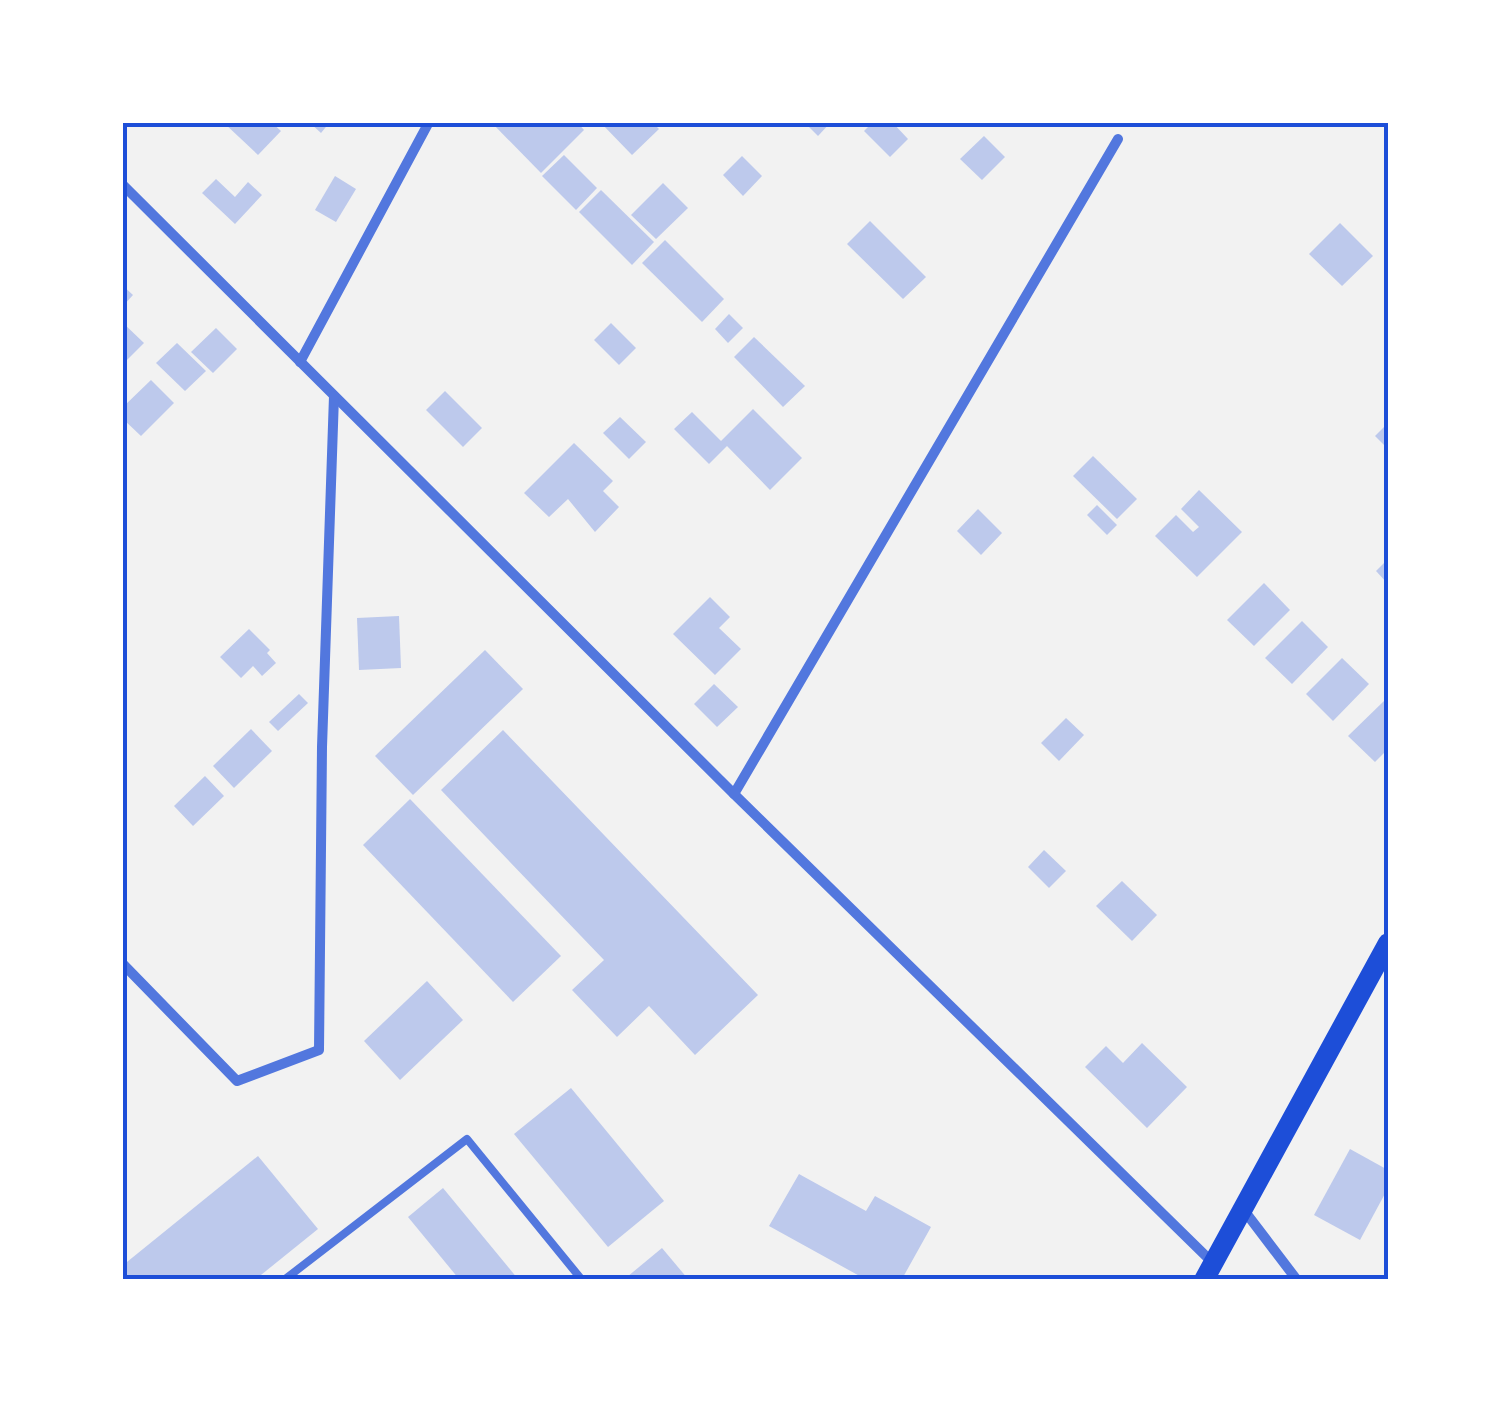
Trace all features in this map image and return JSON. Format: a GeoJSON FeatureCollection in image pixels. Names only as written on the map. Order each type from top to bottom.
{"type":"FeatureCollection","features":[{"type":"Feature","properties":{"kind":"main road"},"geometry":{"type":"LineString","coordinates":[[1208,1272],[1388,943]]}},
{"type":"Feature","properties":{"kind":"street"},"geometry":{"type":"LineString","coordinates":[[300,362],[429,122]]}},
{"type":"Feature","properties":{"kind":"street"},"geometry":{"type":"LineString","coordinates":[[734,794],[1118,139]]}},
{"type":"Feature","properties":{"kind":"street"},"geometry":{"type":"LineString","coordinates":[[122,184],[1208,1272]]}},
{"type":"Feature","properties":{"kind":"street"},"geometry":{"type":"LineString","coordinates":[[122,963],[238,1081],[319,1050],[322,747],[334,396]]}},
{"type":"Feature","properties":{"kind":"street"},"geometry":{"type":"LineString","coordinates":[[1243,1210],[1297,1280]]}},
{"type":"Feature","properties":{"kind":"lane"},"geometry":{"type":"LineString","coordinates":[[284,1280],[467,1139],[582,1280]]}},
{"type":"Feature","properties":{"kind":"building"},"geometry":{"type":"Polygon","coordinates":[[[223,122],[271,122],[281,131],[258,155],[223,122]]]}},
{"type":"Feature","properties":{"kind":"building"},"geometry":{"type":"Polygon","coordinates":[[[309,122],[330,122],[321,133],[309,122]]]}},
{"type":"Feature","properties":{"kind":"building"},"geometry":{"type":"Polygon","coordinates":[[[491,122],[577,122],[584,130],[541,173],[491,122]]]}},
{"type":"Feature","properties":{"kind":"building"},"geometry":{"type":"Polygon","coordinates":[[[600,122],[652,122],[659,129],[632,155],[600,122]]]}},
{"type":"Feature","properties":{"kind":"building"},"geometry":{"type":"Polygon","coordinates":[[[804,122],[831,122],[818,136],[804,122]]]}},
{"type":"Feature","properties":{"kind":"building"},"geometry":{"type":"Polygon","coordinates":[[[873,122],[892,122],[908,139],[890,157],[864,131],[873,122]]]}},
{"type":"Feature","properties":{"kind":"building"},"geometry":{"type":"Polygon","coordinates":[[[984,136],[1005,157],[982,180],[960,159],[984,136]]]}},
{"type":"Feature","properties":{"kind":"building"},"geometry":{"type":"Polygon","coordinates":[[[564,155],[597,188],[576,210],[542,176],[564,155]]]}},
{"type":"Feature","properties":{"kind":"building"},"geometry":{"type":"Polygon","coordinates":[[[742,156],[762,176],[743,196],[723,175],[742,156]]]}},
{"type":"Feature","properties":{"kind":"building"},"geometry":{"type":"Polygon","coordinates":[[[335,176],[356,189],[336,222],[315,210],[335,176]]]}},
{"type":"Feature","properties":{"kind":"building"},"geometry":{"type":"Polygon","coordinates":[[[216,179],[235,197],[248,182],[262,195],[235,224],[202,193],[216,179]]]}},
{"type":"Feature","properties":{"kind":"building"},"geometry":{"type":"Polygon","coordinates":[[[663,183],[688,208],[656,239],[631,215],[663,183]]]}},
{"type":"Feature","properties":{"kind":"building"},"geometry":{"type":"Polygon","coordinates":[[[601,190],[654,242],[632,265],[579,212],[601,190]]]}},
{"type":"Feature","properties":{"kind":"building"},"geometry":{"type":"Polygon","coordinates":[[[870,221],[926,277],[903,299],[847,244],[870,221]]]}},
{"type":"Feature","properties":{"kind":"building"},"geometry":{"type":"Polygon","coordinates":[[[1340,223],[1373,256],[1342,286],[1309,254],[1340,223]]]}},
{"type":"Feature","properties":{"kind":"building"},"geometry":{"type":"Polygon","coordinates":[[[665,240],[724,299],[702,322],[642,263],[665,240]]]}},
{"type":"Feature","properties":{"kind":"building"},"geometry":{"type":"Polygon","coordinates":[[[122,285],[133,295],[122,307],[122,285]]]}},
{"type":"Feature","properties":{"kind":"building"},"geometry":{"type":"Polygon","coordinates":[[[729,314],[743,328],[728,343],[715,329],[729,314]]]}},
{"type":"Feature","properties":{"kind":"building"},"geometry":{"type":"Polygon","coordinates":[[[122,322],[144,343],[122,365],[122,322]]]}},
{"type":"Feature","properties":{"kind":"building"},"geometry":{"type":"Polygon","coordinates":[[[611,323],[636,348],[619,365],[594,340],[611,323]]]}},
{"type":"Feature","properties":{"kind":"building"},"geometry":{"type":"Polygon","coordinates":[[[216,328],[237,349],[213,373],[191,352],[216,328]]]}},
{"type":"Feature","properties":{"kind":"building"},"geometry":{"type":"Polygon","coordinates":[[[754,337],[805,386],[783,407],[734,357],[754,337]]]}},
{"type":"Feature","properties":{"kind":"building"},"geometry":{"type":"Polygon","coordinates":[[[177,343],[206,371],[185,391],[156,363],[177,343]]]}},
{"type":"Feature","properties":{"kind":"building"},"geometry":{"type":"Polygon","coordinates":[[[151,380],[174,403],[141,436],[122,418],[122,408],[151,380]]]}},
{"type":"Feature","properties":{"kind":"building"},"geometry":{"type":"Polygon","coordinates":[[[445,391],[482,428],[463,447],[426,410],[445,391]]]}},
{"type":"Feature","properties":{"kind":"building"},"geometry":{"type":"Polygon","coordinates":[[[753,409],[802,458],[770,490],[727,446],[709,464],[674,429],[692,412],[721,441],[753,409]]]}},
{"type":"Feature","properties":{"kind":"building"},"geometry":{"type":"Polygon","coordinates":[[[620,417],[646,442],[629,459],[603,433],[620,417]]]}},
{"type":"Feature","properties":{"kind":"building"},"geometry":{"type":"Polygon","coordinates":[[[1388,423],[1388,449],[1375,436],[1388,423]]]}},
{"type":"Feature","properties":{"kind":"building"},"geometry":{"type":"Polygon","coordinates":[[[574,443],[613,481],[603,491],[619,507],[595,532],[568,499],[549,517],[524,493],[574,443]]]}},
{"type":"Feature","properties":{"kind":"building"},"geometry":{"type":"Polygon","coordinates":[[[1093,456],[1137,499],[1117,519],[1073,476],[1093,456]]]}},
{"type":"Feature","properties":{"kind":"building"},"geometry":{"type":"Polygon","coordinates":[[[1199,490],[1242,532],[1197,577],[1155,536],[1176,515],[1193,532],[1199,527],[1181,509],[1199,490]]]}},
{"type":"Feature","properties":{"kind":"building"},"geometry":{"type":"Polygon","coordinates":[[[1097,505],[1117,525],[1107,535],[1087,515],[1097,505]]]}},
{"type":"Feature","properties":{"kind":"building"},"geometry":{"type":"Polygon","coordinates":[[[978,509],[1002,533],[981,555],[957,531],[978,509]]]}},
{"type":"Feature","properties":{"kind":"building"},"geometry":{"type":"Polygon","coordinates":[[[1388,559],[1388,584],[1376,571],[1388,559]]]}},
{"type":"Feature","properties":{"kind":"building"},"geometry":{"type":"Polygon","coordinates":[[[1264,583],[1290,610],[1254,646],[1227,620],[1264,583]]]}},
{"type":"Feature","properties":{"kind":"building"},"geometry":{"type":"Polygon","coordinates":[[[710,597],[730,617],[719,628],[741,649],[715,675],[673,634],[710,597]]]}},
{"type":"Feature","properties":{"kind":"building"},"geometry":{"type":"Polygon","coordinates":[[[399,616],[401,668],[359,670],[357,618],[399,616]]]}},
{"type":"Feature","properties":{"kind":"building"},"geometry":{"type":"Polygon","coordinates":[[[1302,621],[1328,647],[1292,684],[1265,658],[1302,621]]]}},
{"type":"Feature","properties":{"kind":"building"},"geometry":{"type":"Polygon","coordinates":[[[249,629],[270,650],[267,653],[276,663],[262,676],[253,666],[241,678],[220,657],[249,629]]]}},
{"type":"Feature","properties":{"kind":"building"},"geometry":{"type":"Polygon","coordinates":[[[485,650],[523,689],[413,795],[375,756],[485,650]]]}},
{"type":"Feature","properties":{"kind":"building"},"geometry":{"type":"Polygon","coordinates":[[[1342,658],[1369,684],[1333,721],[1306,694],[1342,658]]]}},
{"type":"Feature","properties":{"kind":"building"},"geometry":{"type":"Polygon","coordinates":[[[714,684],[738,707],[717,727],[694,704],[714,684]]]}},
{"type":"Feature","properties":{"kind":"building"},"geometry":{"type":"Polygon","coordinates":[[[299,694],[308,703],[278,731],[269,722],[299,694]]]}},
{"type":"Feature","properties":{"kind":"building"},"geometry":{"type":"Polygon","coordinates":[[[1385,700],[1388,749],[1375,762],[1348,736],[1385,700]]]}},
{"type":"Feature","properties":{"kind":"building"},"geometry":{"type":"Polygon","coordinates":[[[1066,718],[1084,735],[1059,761],[1041,743],[1066,718]]]}},
{"type":"Feature","properties":{"kind":"building"},"geometry":{"type":"Polygon","coordinates":[[[251,729],[272,751],[234,788],[213,766],[251,729]]]}},
{"type":"Feature","properties":{"kind":"building"},"geometry":{"type":"Polygon","coordinates":[[[503,730],[758,995],[695,1055],[649,1006],[617,1037],[572,990],[604,960],[441,790],[503,730]]]}},
{"type":"Feature","properties":{"kind":"building"},"geometry":{"type":"Polygon","coordinates":[[[205,776],[224,796],[193,826],[174,806],[205,776]]]}},
{"type":"Feature","properties":{"kind":"building"},"geometry":{"type":"Polygon","coordinates":[[[410,799],[561,956],[513,1002],[363,845],[410,799]]]}},
{"type":"Feature","properties":{"kind":"building"},"geometry":{"type":"Polygon","coordinates":[[[1044,850],[1066,871],[1049,888],[1028,867],[1044,850]]]}},
{"type":"Feature","properties":{"kind":"building"},"geometry":{"type":"Polygon","coordinates":[[[1122,881],[1157,915],[1132,941],[1096,906],[1122,881]]]}},
{"type":"Feature","properties":{"kind":"building"},"geometry":{"type":"Polygon","coordinates":[[[427,981],[463,1020],[400,1080],[364,1041],[427,981]]]}},
{"type":"Feature","properties":{"kind":"building"},"geometry":{"type":"Polygon","coordinates":[[[1142,1043],[1187,1087],[1147,1128],[1085,1067],[1106,1046],[1123,1063],[1142,1043]]]}},
{"type":"Feature","properties":{"kind":"building"},"geometry":{"type":"Polygon","coordinates":[[[571,1088],[664,1201],[608,1247],[514,1134],[571,1088]]]}},
{"type":"Feature","properties":{"kind":"building"},"geometry":{"type":"Polygon","coordinates":[[[1350,1149],[1388,1170],[1388,1188],[1360,1240],[1314,1215],[1350,1149]]]}},
{"type":"Feature","properties":{"kind":"building"},"geometry":{"type":"Polygon","coordinates":[[[258,1156],[318,1229],[256,1279],[122,1279],[122,1266],[258,1156]]]}},
{"type":"Feature","properties":{"kind":"building"},"geometry":{"type":"Polygon","coordinates":[[[799,1174],[866,1211],[875,1196],[931,1227],[902,1279],[865,1279],[769,1226],[799,1174]]]}},
{"type":"Feature","properties":{"kind":"building"},"geometry":{"type":"Polygon","coordinates":[[[443,1188],[518,1279],[459,1279],[408,1217],[443,1188]]]}},
{"type":"Feature","properties":{"kind":"building"},"geometry":{"type":"Polygon","coordinates":[[[662,1248],[688,1279],[627,1277],[662,1248]]]}}]}
